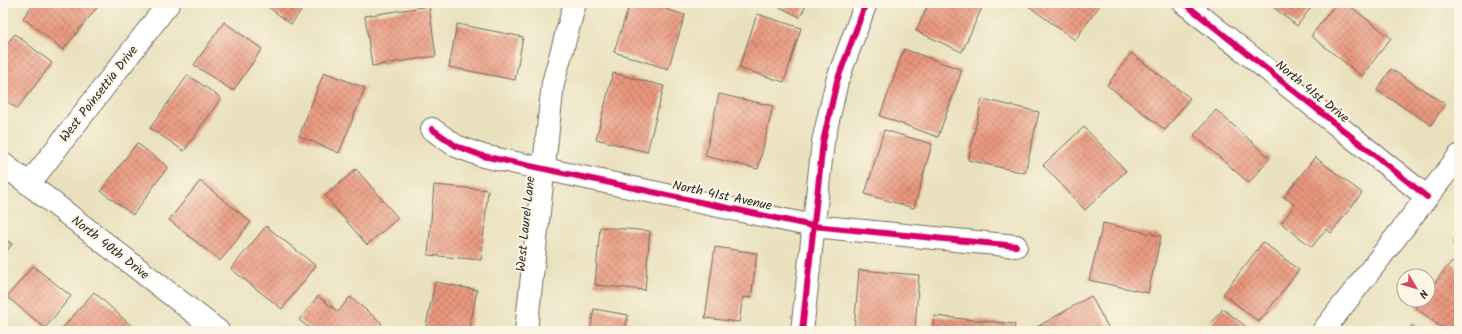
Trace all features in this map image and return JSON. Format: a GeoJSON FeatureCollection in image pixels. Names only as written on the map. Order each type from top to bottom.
{"type":"FeatureCollection","features":[{"type":"Feature","properties":{"kind":"street","name":"West Poinsettia Drive"},"geometry":{"type":"LineString","coordinates":[[29,184],[169,3]]}},
{"type":"Feature","properties":{"kind":"street","name":"West Laurel Lane"},"geometry":{"type":"LineString","coordinates":[[526,331],[553,83],[575,3]]}},
{"type":"Feature","properties":{"kind":"street"},"geometry":{"type":"LineString","coordinates":[[802,331],[823,142],[829,111],[847,52],[866,3]]}},
{"type":"Feature","properties":{"kind":"street","name":"North 41st Drive"},"geometry":{"type":"LineString","coordinates":[[1184,3],[1427,197]]}},
{"type":"Feature","properties":{"kind":"street","name":"North 41st Avenue"},"geometry":{"type":"LineString","coordinates":[[432,129],[456,146],[470,152],[543,170],[813,226],[1016,246]]}},
{"type":"Feature","properties":{"kind":"street"},"geometry":{"type":"LineString","coordinates":[[1323,331],[1459,156]]}},
{"type":"Feature","properties":{"kind":"street","name":"North 40th Drive"},"geometry":{"type":"LineString","coordinates":[[3,164],[218,331]]}},
{"type":"Feature","properties":{"kind":"building"},"geometry":{"type":"Polygon","coordinates":[[[34,3],[97,3],[99,5],[63,50],[23,18],[34,3]]]}},
{"type":"Feature","properties":{"kind":"building"},"geometry":{"type":"Polygon","coordinates":[[[263,3],[307,3],[291,24],[263,3]]]}},
{"type":"Feature","properties":{"kind":"building"},"geometry":{"type":"Polygon","coordinates":[[[630,3],[646,3],[685,15],[668,69],[614,52],[630,3]]]}},
{"type":"Feature","properties":{"kind":"building"},"geometry":{"type":"Polygon","coordinates":[[[771,3],[807,3],[800,17],[771,3]]]}},
{"type":"Feature","properties":{"kind":"building"},"geometry":{"type":"Polygon","coordinates":[[[929,3],[984,3],[962,52],[916,31],[929,3]]]}},
{"type":"Feature","properties":{"kind":"building"},"geometry":{"type":"Polygon","coordinates":[[[1029,3],[1098,3],[1100,5],[1075,40],[1027,5],[1029,3]]]}},
{"type":"Feature","properties":{"kind":"building"},"geometry":{"type":"Polygon","coordinates":[[[1268,3],[1314,3],[1297,26],[1268,3]]]}},
{"type":"Feature","properties":{"kind":"building"},"geometry":{"type":"Polygon","coordinates":[[[1336,3],[1346,3],[1391,38],[1362,76],[1311,36],[1336,3]]]}},
{"type":"Feature","properties":{"kind":"building"},"geometry":{"type":"Polygon","coordinates":[[[429,6],[436,56],[372,66],[365,16],[429,6]]]}},
{"type":"Feature","properties":{"kind":"building"},"geometry":{"type":"Polygon","coordinates":[[[757,14],[801,28],[784,82],[739,68],[757,14]]]}},
{"type":"Feature","properties":{"kind":"building"},"geometry":{"type":"Polygon","coordinates":[[[224,22],[262,49],[233,91],[194,65],[224,22]]]}},
{"type":"Feature","properties":{"kind":"building"},"geometry":{"type":"Polygon","coordinates":[[[457,24],[523,37],[515,80],[449,67],[457,24]]]}},
{"type":"Feature","properties":{"kind":"building"},"geometry":{"type":"Polygon","coordinates":[[[15,34],[52,63],[17,109],[3,98],[3,49],[15,34]]]}},
{"type":"Feature","properties":{"kind":"building"},"geometry":{"type":"Polygon","coordinates":[[[904,49],[962,70],[938,137],[880,116],[904,49]]]}},
{"type":"Feature","properties":{"kind":"building"},"geometry":{"type":"Polygon","coordinates":[[[1131,53],[1190,98],[1165,130],[1107,85],[1131,53]]]}},
{"type":"Feature","properties":{"kind":"building"},"geometry":{"type":"Polygon","coordinates":[[[1391,69],[1445,104],[1431,125],[1377,90],[1391,69]]]}},
{"type":"Feature","properties":{"kind":"building"},"geometry":{"type":"Polygon","coordinates":[[[324,72],[365,88],[339,153],[299,136],[324,72]]]}},
{"type":"Feature","properties":{"kind":"building"},"geometry":{"type":"Polygon","coordinates":[[[613,73],[664,86],[647,152],[596,139],[613,73]]]}},
{"type":"Feature","properties":{"kind":"building"},"geometry":{"type":"Polygon","coordinates":[[[188,75],[221,98],[184,151],[150,128],[188,75]]]}},
{"type":"Feature","properties":{"kind":"building"},"geometry":{"type":"Polygon","coordinates":[[[719,94],[773,106],[758,169],[705,156],[719,94]]]}},
{"type":"Feature","properties":{"kind":"building"},"geometry":{"type":"Polygon","coordinates":[[[982,99],[1039,112],[1025,173],[968,160],[982,99]]]}},
{"type":"Feature","properties":{"kind":"building"},"geometry":{"type":"Polygon","coordinates":[[[1216,110],[1270,158],[1249,183],[1194,135],[1216,110]]]}},
{"type":"Feature","properties":{"kind":"building"},"geometry":{"type":"Polygon","coordinates":[[[1084,127],[1126,171],[1085,210],[1043,165],[1084,127]]]}},
{"type":"Feature","properties":{"kind":"building"},"geometry":{"type":"Polygon","coordinates":[[[884,130],[932,144],[914,208],[865,194],[884,130]]]}},
{"type":"Feature","properties":{"kind":"building"},"geometry":{"type":"Polygon","coordinates":[[[137,143],[168,167],[133,215],[101,191],[137,143]]]}},
{"type":"Feature","properties":{"kind":"building"},"geometry":{"type":"Polygon","coordinates":[[[1315,157],[1362,193],[1331,233],[1326,229],[1312,247],[1281,223],[1295,205],[1284,197],[1315,157]]]}},
{"type":"Feature","properties":{"kind":"building"},"geometry":{"type":"Polygon","coordinates":[[[356,169],[398,218],[367,245],[325,196],[356,169]]]}},
{"type":"Feature","properties":{"kind":"building"},"geometry":{"type":"Polygon","coordinates":[[[200,181],[251,222],[220,261],[169,220],[200,181]]]}},
{"type":"Feature","properties":{"kind":"building"},"geometry":{"type":"Polygon","coordinates":[[[434,185],[488,190],[481,260],[428,255],[434,185]]]}},
{"type":"Feature","properties":{"kind":"building"},"geometry":{"type":"Polygon","coordinates":[[[1103,223],[1161,236],[1148,293],[1089,280],[1103,223]]]}},
{"type":"Feature","properties":{"kind":"building"},"geometry":{"type":"Polygon","coordinates":[[[266,226],[316,266],[282,309],[231,269],[266,226]]]}},
{"type":"Feature","properties":{"kind":"building"},"geometry":{"type":"Polygon","coordinates":[[[600,227],[650,231],[645,290],[595,285],[600,227]]]}},
{"type":"Feature","properties":{"kind":"building"},"geometry":{"type":"Polygon","coordinates":[[[1459,235],[1459,245],[1454,241],[1459,235]]]}},
{"type":"Feature","properties":{"kind":"building"},"geometry":{"type":"Polygon","coordinates":[[[3,237],[12,244],[3,256],[3,237]]]}},
{"type":"Feature","properties":{"kind":"building"},"geometry":{"type":"Polygon","coordinates":[[[1263,242],[1299,270],[1259,322],[1223,294],[1263,242]]]}},
{"type":"Feature","properties":{"kind":"building"},"geometry":{"type":"Polygon","coordinates":[[[715,247],[757,253],[751,298],[743,297],[739,322],[705,318],[715,247]]]}},
{"type":"Feature","properties":{"kind":"building"},"geometry":{"type":"Polygon","coordinates":[[[1451,262],[1459,268],[1459,316],[1448,331],[1416,308],[1436,308],[1436,281],[1451,262]]]}},
{"type":"Feature","properties":{"kind":"building"},"geometry":{"type":"Polygon","coordinates":[[[33,266],[71,296],[45,328],[7,297],[33,266]]]}},
{"type":"Feature","properties":{"kind":"building"},"geometry":{"type":"Polygon","coordinates":[[[859,270],[919,275],[915,331],[854,331],[859,270]]]}},
{"type":"Feature","properties":{"kind":"building"},"geometry":{"type":"Polygon","coordinates":[[[435,282],[477,290],[469,331],[425,331],[435,282]]]}},
{"type":"Feature","properties":{"kind":"building"},"geometry":{"type":"Polygon","coordinates":[[[94,292],[137,331],[60,331],[94,292]]]}},
{"type":"Feature","properties":{"kind":"building"},"geometry":{"type":"Polygon","coordinates":[[[318,296],[338,312],[350,297],[382,323],[376,331],[313,331],[299,320],[318,296]]]}},
{"type":"Feature","properties":{"kind":"building"},"geometry":{"type":"Polygon","coordinates":[[[1091,296],[1110,331],[1030,331],[1091,296]]]}},
{"type":"Feature","properties":{"kind":"building"},"geometry":{"type":"Polygon","coordinates":[[[594,309],[628,315],[625,331],[590,331],[594,309]]]}},
{"type":"Feature","properties":{"kind":"building"},"geometry":{"type":"Polygon","coordinates":[[[1223,309],[1252,331],[1205,331],[1223,309]]]}},
{"type":"Feature","properties":{"kind":"building"},"geometry":{"type":"Polygon","coordinates":[[[934,316],[1015,324],[1014,331],[932,331],[934,316]]]}},
{"type":"Feature","properties":{"kind":"building"},"geometry":{"type":"Polygon","coordinates":[[[1412,325],[1420,331],[1408,331],[1412,325]]]}},
{"type":"Feature","properties":{"kind":"cycle path"},"geometry":{"type":"LineString","coordinates":[[802,331],[823,142],[837,81],[866,3]]}},
{"type":"Feature","properties":{"kind":"cycle path"},"geometry":{"type":"LineString","coordinates":[[1184,3],[1427,197]]}},
{"type":"Feature","properties":{"kind":"cycle path"},"geometry":{"type":"LineString","coordinates":[[432,129],[456,146],[483,156],[813,226],[1016,246]]}}]}
